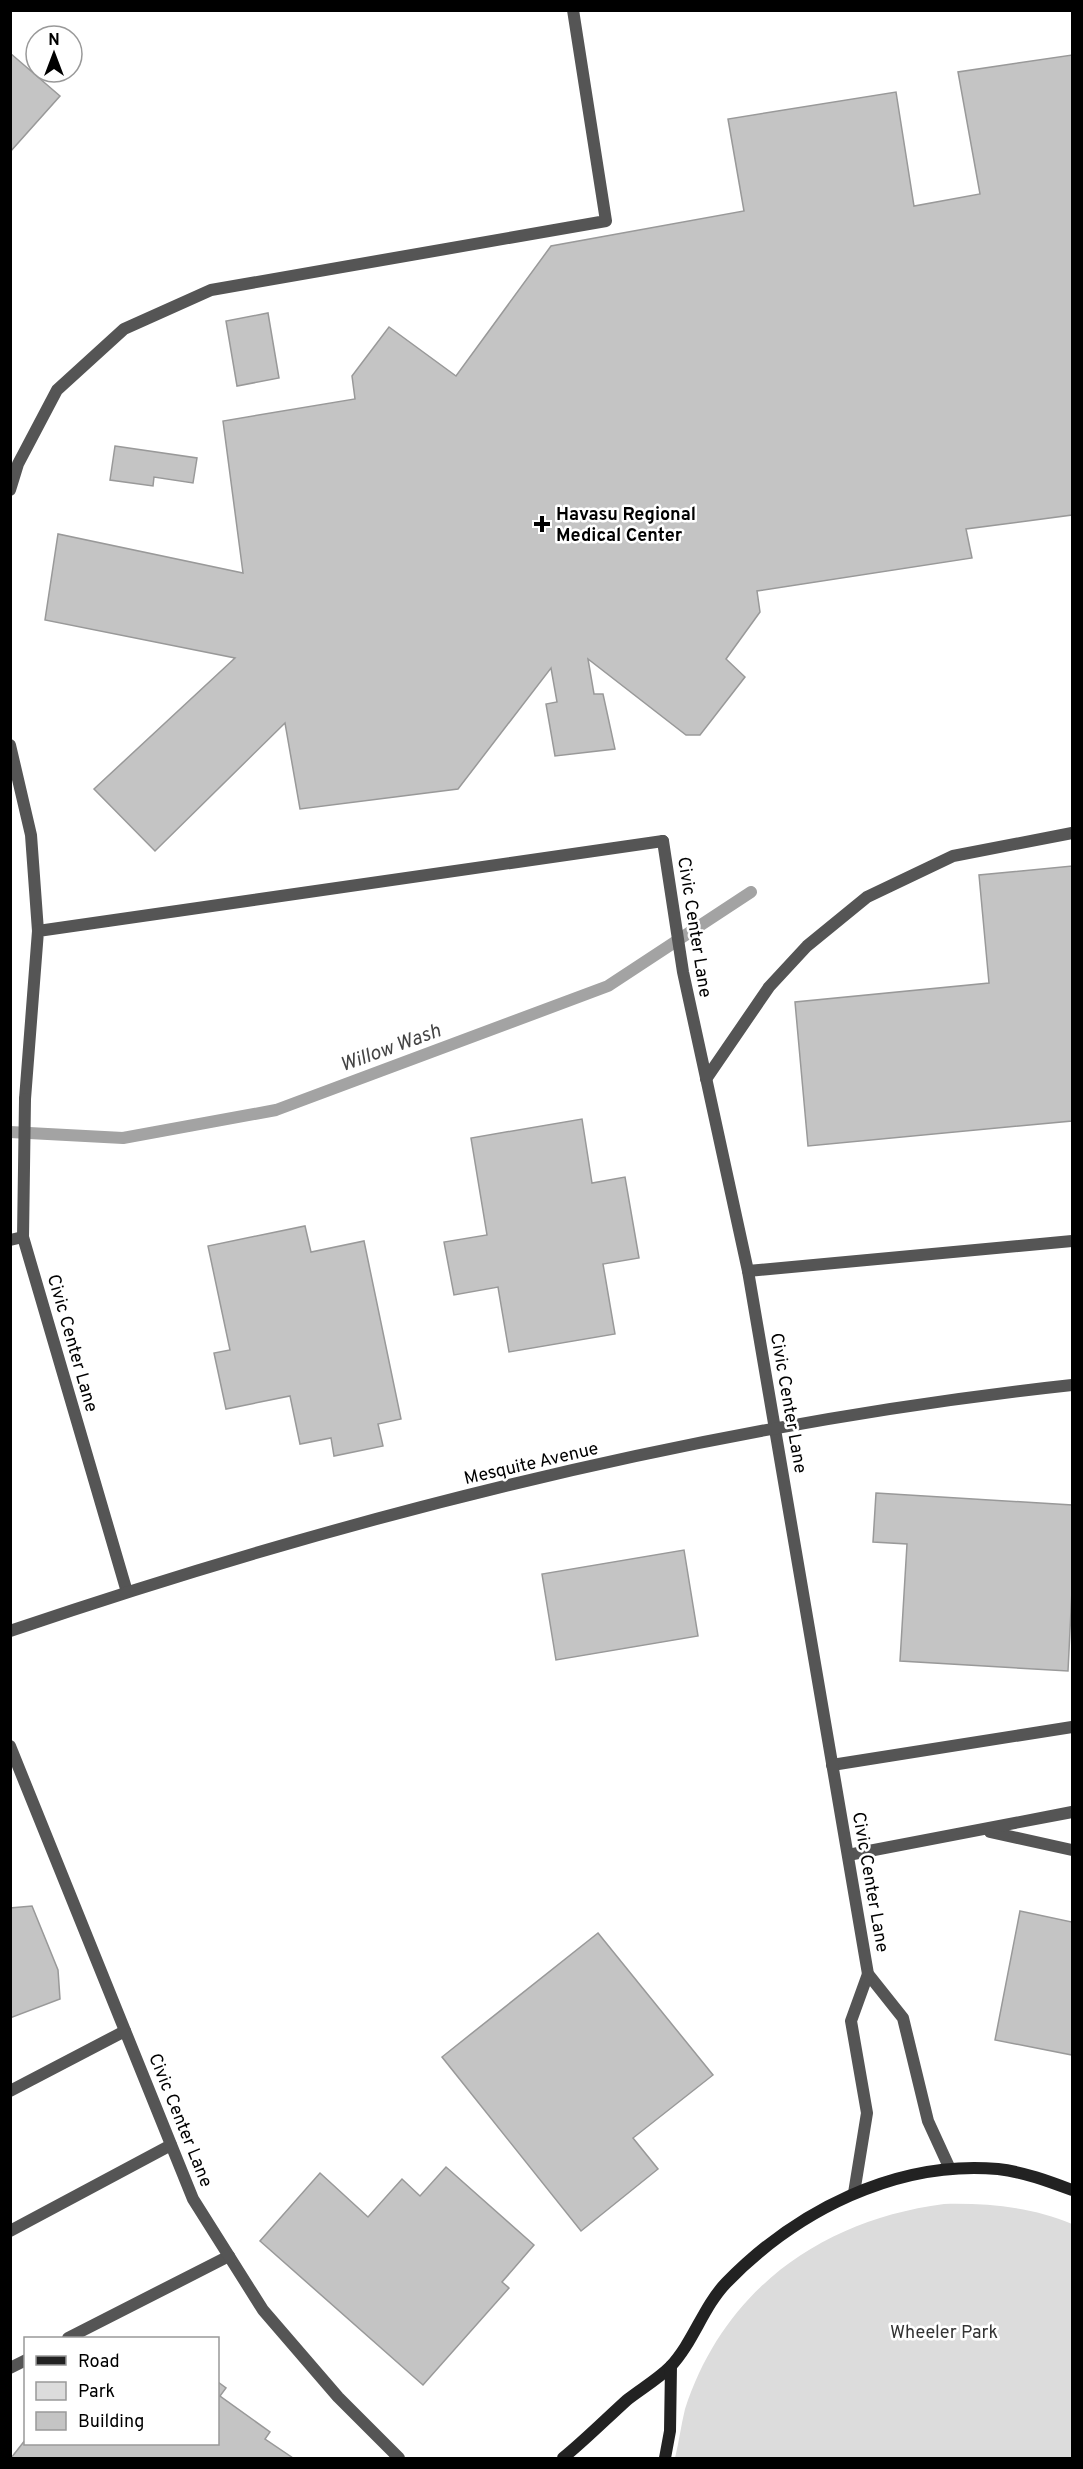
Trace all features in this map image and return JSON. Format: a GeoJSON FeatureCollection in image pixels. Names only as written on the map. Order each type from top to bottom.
{"type":"FeatureCollection","features":[{"type":"Feature","properties":{"kind":"main road"},"geometry":{"type":"LineString","coordinates":[[563,2458],[629,2399],[671,2366],[725,2285],[777,2237],[821,2208],[863,2188],[950,2169],[999,2169],[1038,2177],[1072,2190]]}},
{"type":"Feature","properties":{"kind":"main road"},"geometry":{"type":"LineString","coordinates":[[665,2458],[670,2431],[671,2366]]}},
{"type":"Feature","properties":{"kind":"street"},"geometry":{"type":"LineString","coordinates":[[10,490],[18,464],[57,390],[124,329],[211,290],[606,221],[573,10]]}},
{"type":"Feature","properties":{"kind":"street","name":"Civic Center Lane"},"geometry":{"type":"LineString","coordinates":[[10,745],[31,835],[38,931],[25,1099],[23,1237],[127,1592]]}},
{"type":"Feature","properties":{"kind":"street"},"geometry":{"type":"LineString","coordinates":[[706,1079],[769,987],[807,946],[867,897],[953,856],[1072,833]]}},
{"type":"Feature","properties":{"kind":"street","name":"Civic Center Lane"},"geometry":{"type":"LineString","coordinates":[[38,931],[663,841],[682,972],[748,1271],[868,1974],[903,2018],[928,2121],[950,2169]]}},
{"type":"Feature","properties":{"kind":"street"},"geometry":{"type":"LineString","coordinates":[[10,1240],[23,1237]]}},
{"type":"Feature","properties":{"kind":"street"},"geometry":{"type":"LineString","coordinates":[[748,1271],[1072,1240]]}},
{"type":"Feature","properties":{"kind":"street","name":"Mesquite Avenue"},"geometry":{"type":"LineString","coordinates":[[10,1631],[127,1592],[299,1540],[472,1495],[648,1455],[776,1430],[1001,1393],[1072,1385]]}},
{"type":"Feature","properties":{"kind":"street"},"geometry":{"type":"LineString","coordinates":[[832,1765],[1072,1728]]}},
{"type":"Feature","properties":{"kind":"street","name":"Civic Center Lane"},"geometry":{"type":"LineString","coordinates":[[10,1746],[193,2199],[263,2310],[338,2397],[399,2458]]}},
{"type":"Feature","properties":{"kind":"street"},"geometry":{"type":"LineString","coordinates":[[848,1855],[1072,1812]]}},
{"type":"Feature","properties":{"kind":"street"},"geometry":{"type":"LineString","coordinates":[[982,1830],[1072,1850]]}},
{"type":"Feature","properties":{"kind":"street","name":"Civic Center Lane"},"geometry":{"type":"LineString","coordinates":[[854,2193],[867,2113],[851,2021],[868,1974]]}},
{"type":"Feature","properties":{"kind":"street"},"geometry":{"type":"LineString","coordinates":[[10,2091],[125,2031]]}},
{"type":"Feature","properties":{"kind":"street"},"geometry":{"type":"LineString","coordinates":[[10,2231],[171,2145]]}},
{"type":"Feature","properties":{"kind":"street"},"geometry":{"type":"LineString","coordinates":[[70,2337],[229,2256]]}},
{"type":"Feature","properties":{"kind":"street"},"geometry":{"type":"LineString","coordinates":[[10,2368],[24,2361]]}},
{"type":"Feature","properties":{"kind":"green space","name":"Wheeler Park"},"geometry":{"type":"Polygon","coordinates":[[[944,2204],[1010,2207],[1057,2218],[1072,2224],[1072,2458],[675,2458],[685,2409],[702,2366],[725,2329],[752,2296],[783,2268],[819,2244],[858,2226],[899,2212],[944,2204]]]}},
{"type":"Feature","properties":{"kind":"building"},"geometry":{"type":"Polygon","coordinates":[[[10,53],[24,65],[24,84],[46,84],[60,96],[10,152],[10,53]]]}},
{"type":"Feature","properties":{"kind":"building"},"geometry":{"type":"Polygon","coordinates":[[[1072,55],[1072,515],[966,529],[972,558],[757,591],[760,612],[726,659],[745,677],[700,735],[686,735],[588,659],[594,694],[603,694],[615,749],[555,756],[546,704],[557,702],[551,668],[458,789],[300,809],[285,723],[155,851],[94,789],[235,658],[45,620],[58,534],[243,573],[223,421],[355,399],[352,376],[389,327],[456,376],[551,246],[744,211],[728,119],[896,92],[914,206],[980,194],[958,72],[1072,55]]]}},
{"type":"Feature","properties":{"kind":"building"},"geometry":{"type":"Polygon","coordinates":[[[268,313],[279,378],[237,386],[226,321],[268,313]]]}},
{"type":"Feature","properties":{"kind":"building"},"geometry":{"type":"Polygon","coordinates":[[[115,446],[197,458],[193,483],[154,477],[153,486],[110,480],[115,446]]]}},
{"type":"Feature","properties":{"kind":"building"},"geometry":{"type":"Polygon","coordinates":[[[1072,866],[1072,1121],[808,1146],[795,1002],[989,983],[979,875],[1072,866]]]}},
{"type":"Feature","properties":{"kind":"building"},"geometry":{"type":"Polygon","coordinates":[[[582,1119],[592,1183],[625,1177],[639,1258],[603,1264],[615,1334],[509,1352],[498,1287],[454,1295],[444,1242],[487,1235],[471,1138],[582,1119]]]}},
{"type":"Feature","properties":{"kind":"building"},"geometry":{"type":"Polygon","coordinates":[[[305,1226],[311,1252],[364,1241],[401,1419],[378,1424],[383,1446],[334,1456],[331,1438],[300,1444],[290,1396],[226,1409],[214,1353],[230,1350],[208,1246],[305,1226]]]}},
{"type":"Feature","properties":{"kind":"building"},"geometry":{"type":"Polygon","coordinates":[[[876,1493],[1072,1505],[1072,1590],[1068,1671],[900,1661],[907,1544],[873,1542],[876,1493]]]}},
{"type":"Feature","properties":{"kind":"building"},"geometry":{"type":"Polygon","coordinates":[[[684,1550],[698,1636],[556,1660],[542,1574],[684,1550]]]}},
{"type":"Feature","properties":{"kind":"building"},"geometry":{"type":"Polygon","coordinates":[[[32,1906],[58,1970],[60,1999],[10,2018],[10,1908],[32,1906]]]}},
{"type":"Feature","properties":{"kind":"building"},"geometry":{"type":"Polygon","coordinates":[[[1020,1911],[1072,1922],[1072,2055],[995,2040],[1020,1911]]]}},
{"type":"Feature","properties":{"kind":"building"},"geometry":{"type":"Polygon","coordinates":[[[598,1933],[713,2075],[633,2138],[658,2169],[581,2231],[442,2057],[598,1933]]]}},
{"type":"Feature","properties":{"kind":"building"},"geometry":{"type":"Polygon","coordinates":[[[446,2167],[534,2245],[502,2282],[509,2288],[423,2385],[260,2241],[320,2173],[368,2217],[402,2179],[420,2196],[446,2167]]]}},
{"type":"Feature","properties":{"kind":"building"},"geometry":{"type":"Polygon","coordinates":[[[219,2383],[226,2388],[220,2396],[270,2432],[265,2439],[293,2458],[11,2458],[24,2442],[24,2445],[219,2445],[219,2383]]]}},
{"type":"Feature","properties":{"kind":"waterway","name":"Willow Wash"},"geometry":{"type":"LineString","coordinates":[[10,1132],[123,1138],[276,1110],[608,986],[751,892]]}},
{"type":"Feature","properties":{"kind":"place","name":"Havasu Regional Medical Center"},"geometry":{"type":"Point","coordinates":[542,524]}}]}
